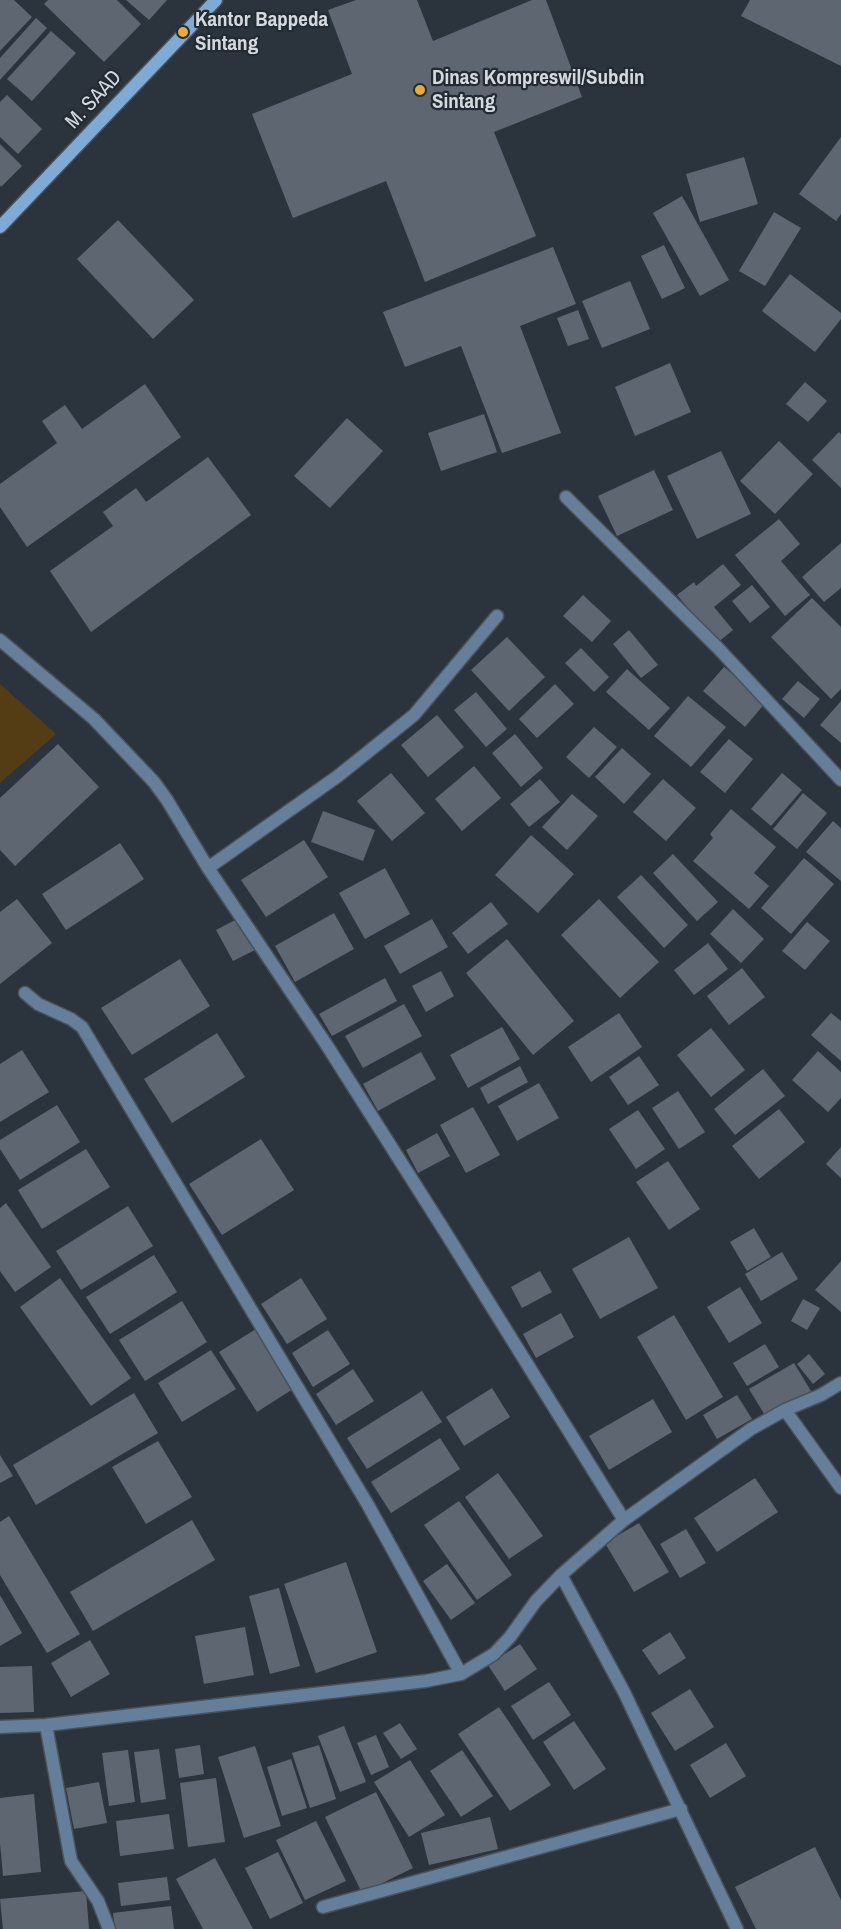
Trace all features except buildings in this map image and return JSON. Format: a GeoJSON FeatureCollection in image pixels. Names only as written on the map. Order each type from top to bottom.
{"type":"FeatureCollection","features":[{"type":"Feature","properties":{"kind":"street","name":"M. SAAD"},"geometry":{"type":"LineString","coordinates":[[0,227],[216,0]]}},
{"type":"Feature","properties":{"kind":"street"},"geometry":{"type":"LineString","coordinates":[[566,497],[718,648],[841,780]]}},
{"type":"Feature","properties":{"kind":"street"},"geometry":{"type":"LineString","coordinates":[[208,868],[338,776],[414,715],[497,616]]}},
{"type":"Feature","properties":{"kind":"street"},"geometry":{"type":"LineString","coordinates":[[0,640],[94,719],[154,782],[208,868],[332,1054],[624,1520]]}},
{"type":"Feature","properties":{"kind":"street"},"geometry":{"type":"LineString","coordinates":[[25,993],[38,1004],[71,1019],[82,1027],[368,1505],[461,1674]]}},
{"type":"Feature","properties":{"kind":"street"},"geometry":{"type":"LineString","coordinates":[[0,1727],[46,1725],[426,1681],[461,1674],[494,1654],[510,1637],[536,1601],[561,1575],[624,1520],[751,1429],[841,1383]]}},
{"type":"Feature","properties":{"kind":"street"},"geometry":{"type":"LineString","coordinates":[[785,1410],[841,1488]]}},
{"type":"Feature","properties":{"kind":"street"},"geometry":{"type":"LineString","coordinates":[[561,1575],[624,1692],[736,1929]]}},
{"type":"Feature","properties":{"kind":"street"},"geometry":{"type":"LineString","coordinates":[[46,1725],[71,1861],[98,1901],[109,1929]]}},
{"type":"Feature","properties":{"kind":"street"},"geometry":{"type":"LineString","coordinates":[[323,1906],[681,1809]]}},
{"type":"Feature","properties":{"kind":"shaded area"},"geometry":{"type":"Polygon","coordinates":[[[0,684],[56,734],[0,783],[0,684]]]}},
{"type":"Feature","properties":{"kind":"place","name":"Kantor Bappeda Sintang"},"geometry":{"type":"Point","coordinates":[183,32]}},
{"type":"Feature","properties":{"kind":"place","name":"Dinas Kompreswil/Subdin Sintang"},"geometry":{"type":"Point","coordinates":[420,90]}}]}
